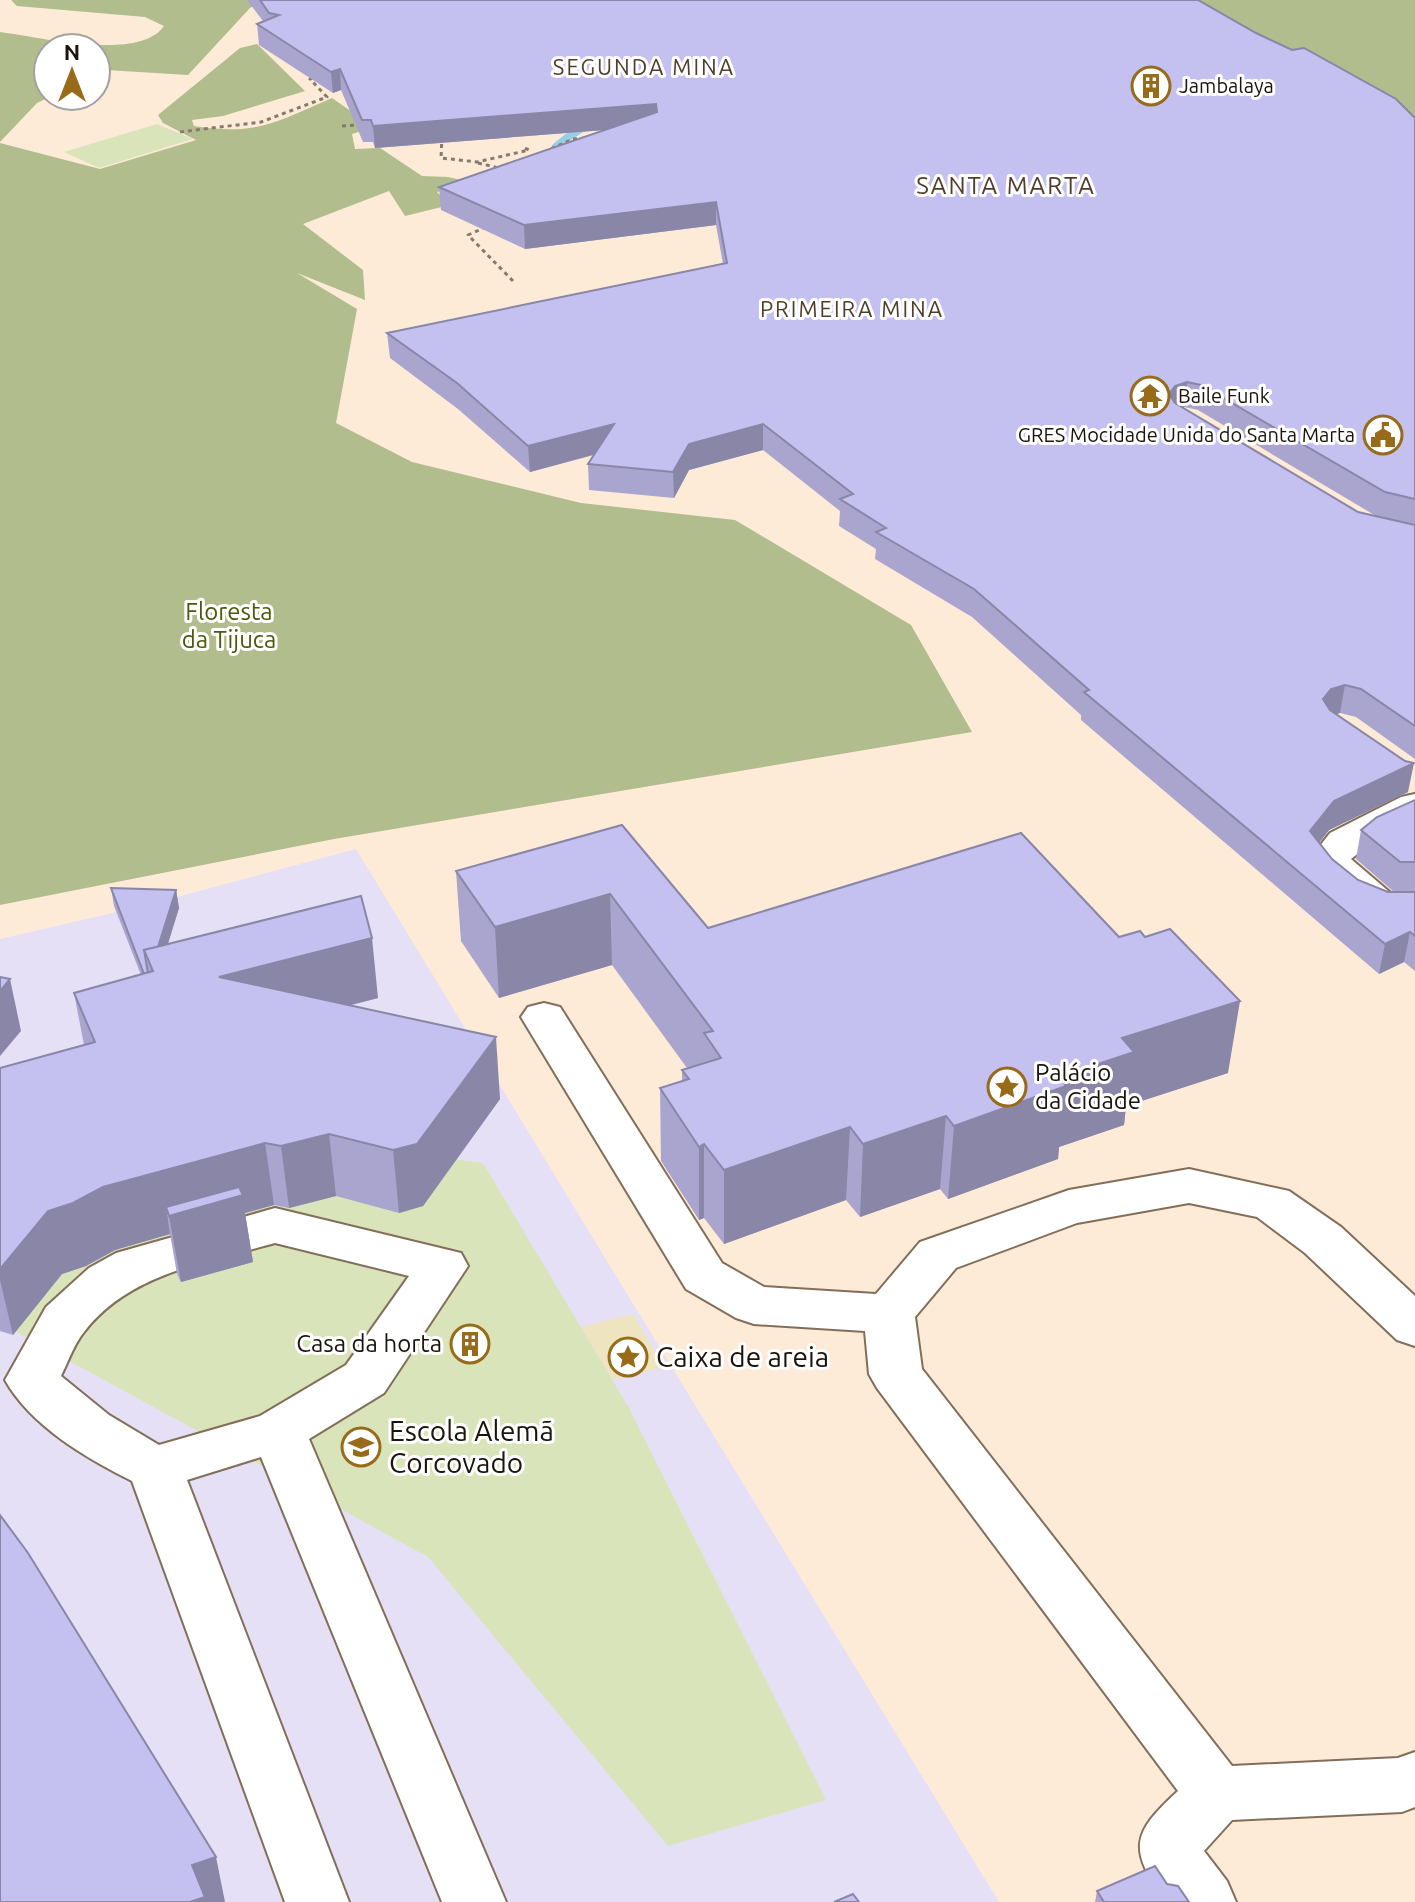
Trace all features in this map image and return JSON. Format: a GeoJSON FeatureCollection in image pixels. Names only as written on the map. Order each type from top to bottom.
{"type":"FeatureCollection","features":[{"type":"Feature","properties":{"kind":"lane"},"geometry":{"type":"LineString","coordinates":[[1415,806],[1334,849],[1329,861],[1369,901],[1386,909],[1402,911],[1415,907]]}},
{"type":"Feature","properties":{"kind":"lane"},"geometry":{"type":"LineString","coordinates":[[544,1017],[704,1276],[754,1305],[889,1314]]}},
{"type":"Feature","properties":{"kind":"lane"},"geometry":{"type":"LineString","coordinates":[[1217,1794],[896,1374],[889,1314],[938,1255],[1069,1207],[1189,1186],[1272,1203],[1323,1240],[1415,1327]]}},
{"type":"Feature","properties":{"kind":"lane"},"geometry":{"type":"LineString","coordinates":[[275,1225],[443,1266],[365,1379],[278,1431],[155,1468],[118,1451],[86,1431],[16,1375],[64,1320],[107,1281],[134,1266],[275,1225]]}},
{"type":"Feature","properties":{"kind":"lane"},"geometry":{"type":"LineString","coordinates":[[278,1431],[474,1902]]}},
{"type":"Feature","properties":{"kind":"lane"},"geometry":{"type":"LineString","coordinates":[[155,1468],[317,1902]]}},
{"type":"Feature","properties":{"kind":"lane"},"geometry":{"type":"LineString","coordinates":[[1204,1902],[1172,1859],[1172,1837],[1217,1794],[1402,1785],[1415,1779]]}},
{"type":"Feature","properties":{"kind":"path"},"geometry":{"type":"LineString","coordinates":[[180,132],[261,122],[327,97],[310,79],[320,76]]}},
{"type":"Feature","properties":{"kind":"path"},"geometry":{"type":"LineString","coordinates":[[438,123],[442,136],[441,158],[477,162],[495,168],[507,166]]}},
{"type":"Feature","properties":{"kind":"path"},"geometry":{"type":"LineString","coordinates":[[342,126],[370,124]]}},
{"type":"Feature","properties":{"kind":"path"},"geometry":{"type":"LineString","coordinates":[[553,155],[543,151],[589,136]]}},
{"type":"Feature","properties":{"kind":"path"},"geometry":{"type":"LineString","coordinates":[[477,162],[529,150],[525,148]]}},
{"type":"Feature","properties":{"kind":"path"},"geometry":{"type":"LineString","coordinates":[[494,224],[468,235],[515,283]]}},
{"type":"Feature","properties":{"kind":"shaded area","name":"Escola Alemã Corcovado"},"geometry":{"type":"Polygon","coordinates":[[[356,849],[999,1902],[215,1902],[0,1635],[0,939],[147,905],[356,849]]]}},
{"type":"Feature","properties":{"kind":"green space"},"geometry":{"type":"Polygon","coordinates":[[[11,0],[264,0],[250,8],[188,75],[112,70],[112,45],[151,37],[164,26],[145,17],[17,6],[11,0]]]}},
{"type":"Feature","properties":{"kind":"green space"},"geometry":{"type":"Polygon","coordinates":[[[1186,0],[1415,0],[1415,121],[1186,0]]]}},
{"type":"Feature","properties":{"kind":"green space"},"geometry":{"type":"Polygon","coordinates":[[[0,32],[32,37],[32,108],[0,142],[0,32]]]}},
{"type":"Feature","properties":{"kind":"green space","name":"Floresta da Tijuca"},"geometry":{"type":"Polygon","coordinates":[[[257,44],[305,91],[223,116],[192,120],[194,126],[234,129],[266,125],[332,98],[365,121],[365,130],[352,134],[355,149],[380,148],[422,176],[448,177],[474,183],[437,192],[450,205],[405,216],[389,191],[303,224],[363,270],[365,300],[297,273],[357,309],[336,423],[412,462],[581,503],[735,520],[911,625],[972,732],[334,839],[0,905],[0,143],[100,169],[196,140],[163,123],[158,115],[240,48],[257,44]]]}},
{"type":"Feature","properties":{"kind":"green space"},"geometry":{"type":"Polygon","coordinates":[[[157,124],[193,139],[99,168],[64,152],[157,124]]]}},
{"type":"Feature","properties":{"kind":"green space"},"geometry":{"type":"Polygon","coordinates":[[[0,1101],[483,1163],[629,1408],[826,1800],[668,1846],[428,1557],[0,1323],[0,1101]]]}},
{"type":"Feature","properties":{"kind":"sand","name":"Caixa de areia"},"geometry":{"type":"Polygon","coordinates":[[[633,1314],[664,1367],[613,1380],[581,1327],[633,1314]]]}},
{"type":"Feature","properties":{"kind":"building"},"geometry":{"type":"Polygon","coordinates":[[[260,0],[1198,0],[1292,50],[1304,48],[1396,99],[1415,118],[1415,499],[1385,492],[1201,385],[1187,382],[1175,386],[1169,394],[1175,403],[1358,512],[1415,525],[1415,726],[1361,689],[1345,685],[1331,689],[1323,699],[1330,710],[1405,761],[1414,763],[1334,801],[1310,831],[1332,859],[1358,880],[1388,892],[1415,892],[1415,936],[1410,932],[1385,944],[1084,692],[1089,690],[974,589],[876,532],[886,528],[840,499],[853,494],[763,424],[689,444],[673,472],[588,464],[614,424],[528,446],[457,383],[387,333],[727,263],[716,202],[524,225],[439,187],[657,112],[656,104],[373,126],[371,120],[362,120],[340,69],[331,72],[257,24],[279,15],[269,13],[260,0]]]}},
{"type":"Feature","properties":{"kind":"building"},"geometry":{"type":"Polygon","coordinates":[[[1415,800],[1415,862],[1400,862],[1361,830],[1377,817],[1415,800]]]}},
{"type":"Feature","properties":{"kind":"building"},"geometry":{"type":"Polygon","coordinates":[[[622,825],[708,928],[1021,833],[1119,937],[1140,931],[1145,937],[1170,929],[1240,1001],[1122,1038],[1134,1052],[1059,1077],[1066,1086],[954,1126],[946,1116],[863,1144],[850,1127],[724,1170],[704,1144],[699,1147],[660,1088],[689,1079],[682,1070],[721,1058],[704,1033],[713,1031],[610,894],[495,927],[456,871],[622,825]]]}},
{"type":"Feature","properties":{"kind":"building"},"geometry":{"type":"Polygon","coordinates":[[[111,888],[176,890],[158,947],[144,950],[148,973],[144,974],[111,888]]]}},
{"type":"Feature","properties":{"kind":"building"},"geometry":{"type":"Polygon","coordinates":[[[361,896],[372,938],[219,977],[496,1037],[417,1144],[393,1150],[329,1134],[281,1146],[265,1143],[103,1187],[73,1203],[48,1211],[0,1269],[0,1068],[95,1042],[74,993],[153,971],[144,950],[361,896]]]}},
{"type":"Feature","properties":{"kind":"building"},"geometry":{"type":"Polygon","coordinates":[[[0,977],[10,979],[0,991],[0,977]]]}},
{"type":"Feature","properties":{"kind":"building"},"geometry":{"type":"Polygon","coordinates":[[[239,1187],[243,1195],[169,1216],[166,1207],[239,1187]]]}},
{"type":"Feature","properties":{"kind":"building"},"geometry":{"type":"Polygon","coordinates":[[[0,1515],[28,1553],[216,1857],[192,1865],[205,1897],[190,1902],[0,1902],[0,1515]]]}},
{"type":"Feature","properties":{"kind":"building"},"geometry":{"type":"Polygon","coordinates":[[[1155,1866],[1167,1884],[1178,1886],[1189,1902],[1104,1902],[1097,1891],[1155,1866]]]}},
{"type":"Feature","properties":{"kind":"building"},"geometry":{"type":"Polygon","coordinates":[[[853,1894],[859,1902],[834,1902],[853,1894]]]}},
{"type":"Feature","properties":{"kind":"waterway"},"geometry":{"type":"LineString","coordinates":[[554,171],[557,145],[585,126],[590,117]]}},
{"type":"Feature","properties":{"kind":"place","name":"Jambalaya"},"geometry":{"type":"Point","coordinates":[1151,86]}},
{"type":"Feature","properties":{"kind":"place","name":"Baile Funk"},"geometry":{"type":"Point","coordinates":[1150,396]}},
{"type":"Feature","properties":{"kind":"place","name":"GRES Mocidade Unida do Santa Marta"},"geometry":{"type":"Point","coordinates":[1383,435]}},
{"type":"Feature","properties":{"kind":"place","name":"Palácio da Cidade"},"geometry":{"type":"Point","coordinates":[1007,1087]}},
{"type":"Feature","properties":{"kind":"place","name":"Casa da horta"},"geometry":{"type":"Point","coordinates":[470,1344]}},
{"type":"Feature","properties":{"kind":"place","name":"Caixa de areia"},"geometry":{"type":"Point","coordinates":[628,1357]}},
{"type":"Feature","properties":{"kind":"place","name":"Escola Alemã Corcovado"},"geometry":{"type":"Point","coordinates":[361,1447]}},
{"type":"Feature","properties":{"kind":"district","name":"SEGUNDA MINA"},"geometry":{"type":"Point","coordinates":[644,67]}},
{"type":"Feature","properties":{"kind":"district","name":"SANTA MARTA"},"geometry":{"type":"Point","coordinates":[1006,186]}},
{"type":"Feature","properties":{"kind":"district","name":"PRIMEIRA MINA"},"geometry":{"type":"Point","coordinates":[852,309]}}]}
